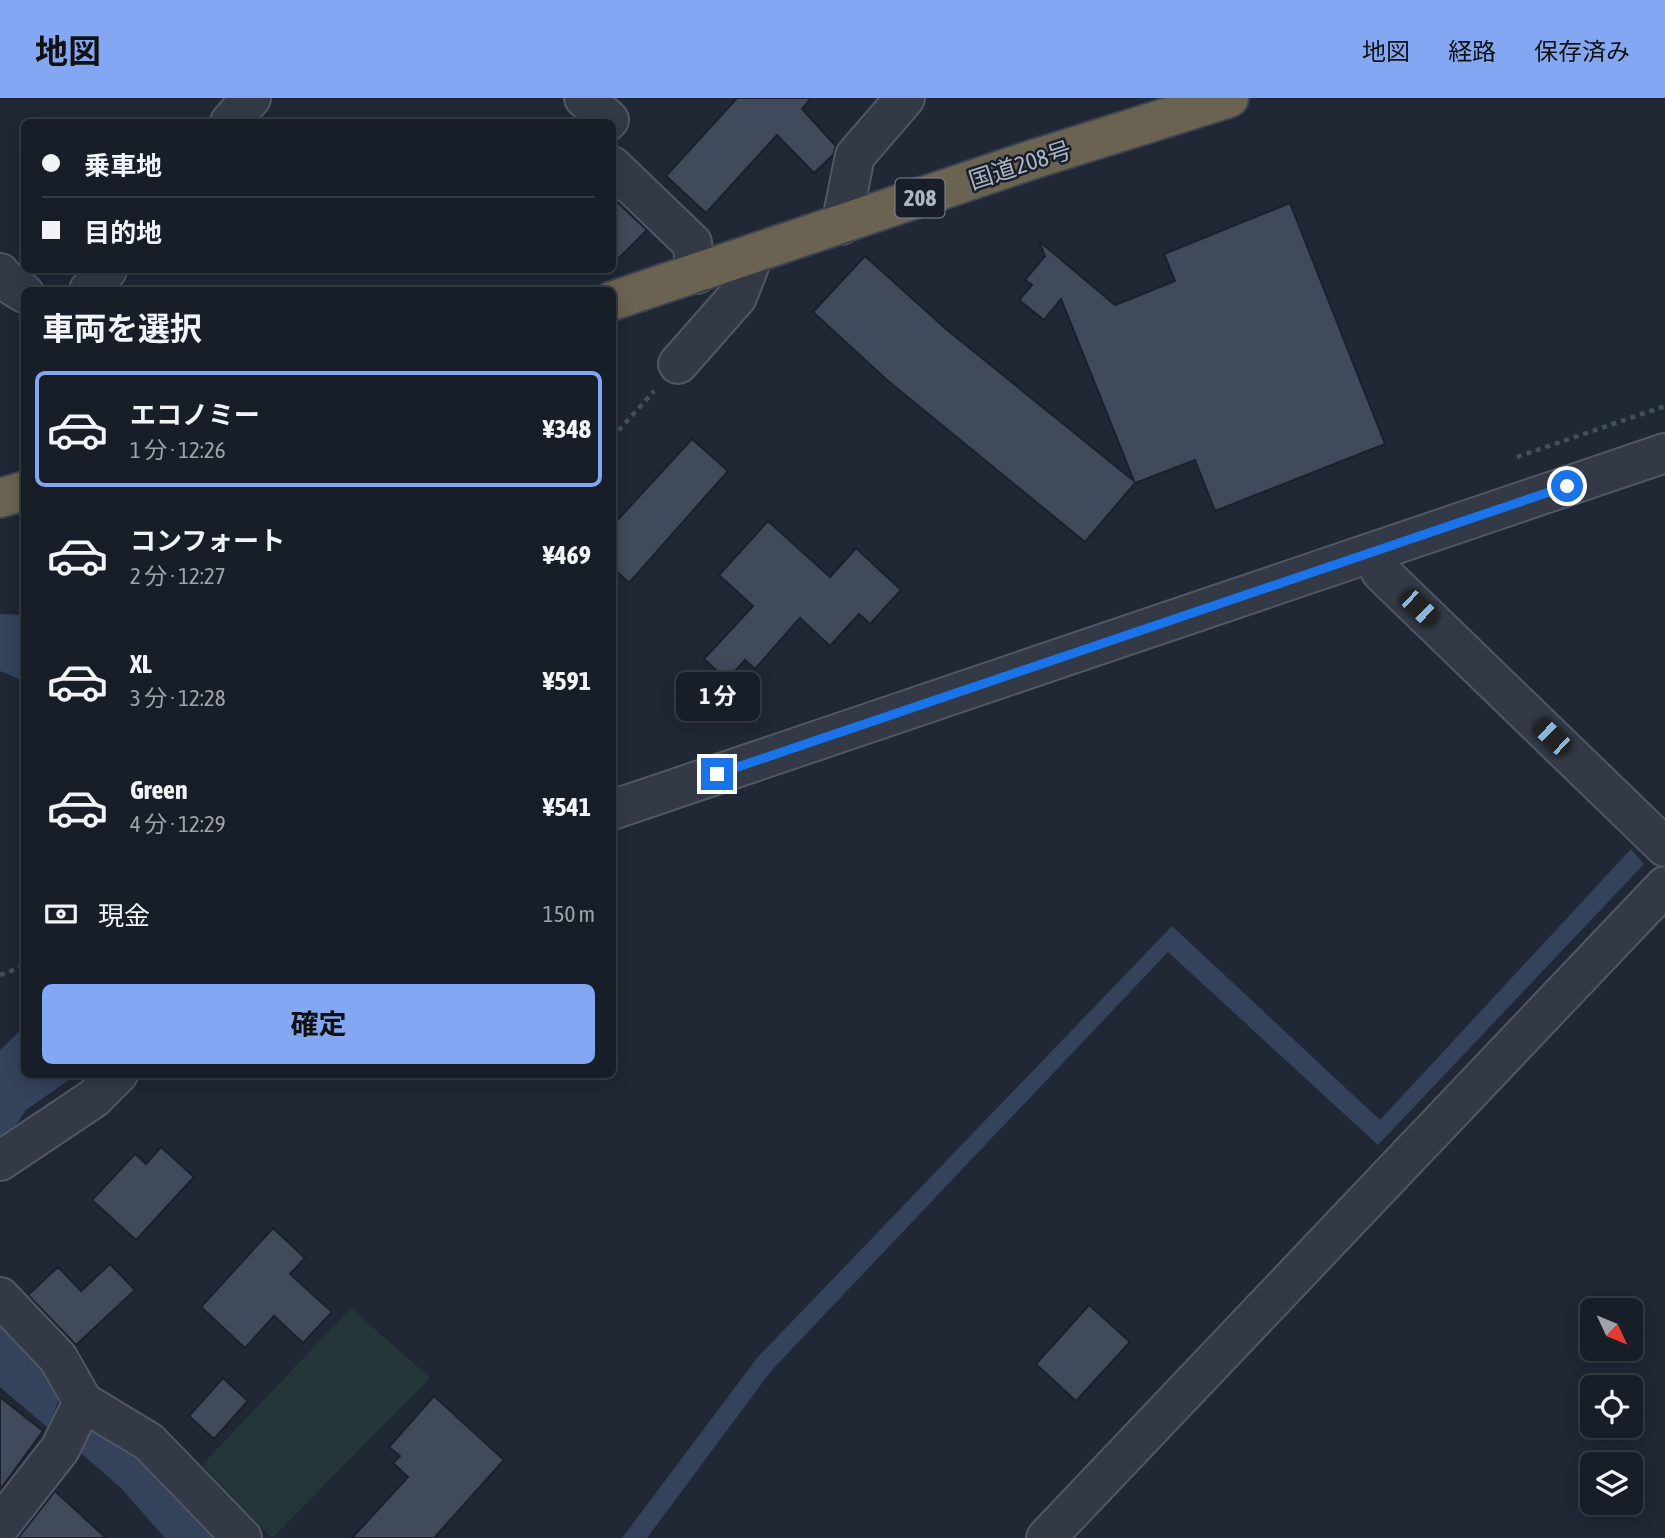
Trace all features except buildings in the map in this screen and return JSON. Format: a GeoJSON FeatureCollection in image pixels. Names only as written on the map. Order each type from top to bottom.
{"type":"FeatureCollection","features":[{"type":"Feature","properties":{"kind":"highway","name":"国道208号"},"geometry":{"type":"LineString","coordinates":[[616,300],[753,256],[1031,160],[1229,98]]}},
{"type":"Feature","properties":{"kind":"highway"},"geometry":{"type":"LineString","coordinates":[[0,498],[21,492]]}},
{"type":"Feature","properties":{"kind":"street"},"geometry":{"type":"LineString","coordinates":[[233,119],[251,98]]}},
{"type":"Feature","properties":{"kind":"street"},"geometry":{"type":"LineString","coordinates":[[584,98],[608,119]]}},
{"type":"Feature","properties":{"kind":"street"},"geometry":{"type":"LineString","coordinates":[[841,225],[855,156],[905,98]]}},
{"type":"Feature","properties":{"kind":"street"},"geometry":{"type":"LineString","coordinates":[[616,170],[692,243],[697,274]]}},
{"type":"Feature","properties":{"kind":"street"},"geometry":{"type":"LineString","coordinates":[[677,365],[737,297],[753,256]]}},
{"type":"Feature","properties":{"kind":"street"},"geometry":{"type":"LineString","coordinates":[[0,273],[8,283],[21,291]]}},
{"type":"Feature","properties":{"kind":"street"},"geometry":{"type":"LineString","coordinates":[[92,287],[104,273]]}},
{"type":"Feature","properties":{"kind":"street"},"geometry":{"type":"LineString","coordinates":[[616,809],[1665,453]]}},
{"type":"Feature","properties":{"kind":"street"},"geometry":{"type":"LineString","coordinates":[[1371,553],[1381,572],[1665,847]]}},
{"type":"Feature","properties":{"kind":"street"},"geometry":{"type":"LineString","coordinates":[[1046,1538],[1665,886]]}},
{"type":"Feature","properties":{"kind":"street"},"geometry":{"type":"LineString","coordinates":[[0,1161],[94,1098],[114,1078]]}},
{"type":"Feature","properties":{"kind":"street"},"geometry":{"type":"LineString","coordinates":[[0,1297],[58,1358],[83,1402],[149,1442],[243,1538]]}},
{"type":"Feature","properties":{"kind":"street"},"geometry":{"type":"LineString","coordinates":[[0,1526],[60,1449],[83,1402]]}},
{"type":"Feature","properties":{"kind":"path"},"geometry":{"type":"LineString","coordinates":[[616,434],[677,365]]}},
{"type":"Feature","properties":{"kind":"path"},"geometry":{"type":"LineString","coordinates":[[0,975],[21,967]]}},
{"type":"Feature","properties":{"kind":"shaded area"},"geometry":{"type":"Polygon","coordinates":[[[351,1308],[430,1378],[272,1538],[202,1465],[351,1308]]]}},
{"type":"Feature","properties":{"kind":"water"},"geometry":{"type":"Polygon","coordinates":[[[0,614],[21,615],[21,680],[0,671],[0,614]]]}},
{"type":"Feature","properties":{"kind":"water"},"geometry":{"type":"Polygon","coordinates":[[[1631,849],[1644,864],[1378,1145],[1168,952],[771,1371],[647,1538],[622,1538],[757,1358],[1172,926],[1380,1120],[1631,849]]]}},
{"type":"Feature","properties":{"kind":"water"},"geometry":{"type":"Polygon","coordinates":[[[21,1030],[21,1078],[72,1078],[26,1110],[0,1149],[0,1050],[21,1030]]]}},
{"type":"Feature","properties":{"kind":"water"},"geometry":{"type":"Polygon","coordinates":[[[0,1316],[47,1370],[58,1402],[48,1428],[0,1387],[0,1316]]]}},
{"type":"Feature","properties":{"kind":"water"},"geometry":{"type":"Polygon","coordinates":[[[91,1422],[152,1467],[214,1538],[165,1538],[121,1488],[74,1447],[91,1422]]]}},
{"type":"Feature","properties":{"kind":"route"},"geometry":{"type":"LineString","coordinates":[[717,774],[1567,486]]}}]}
